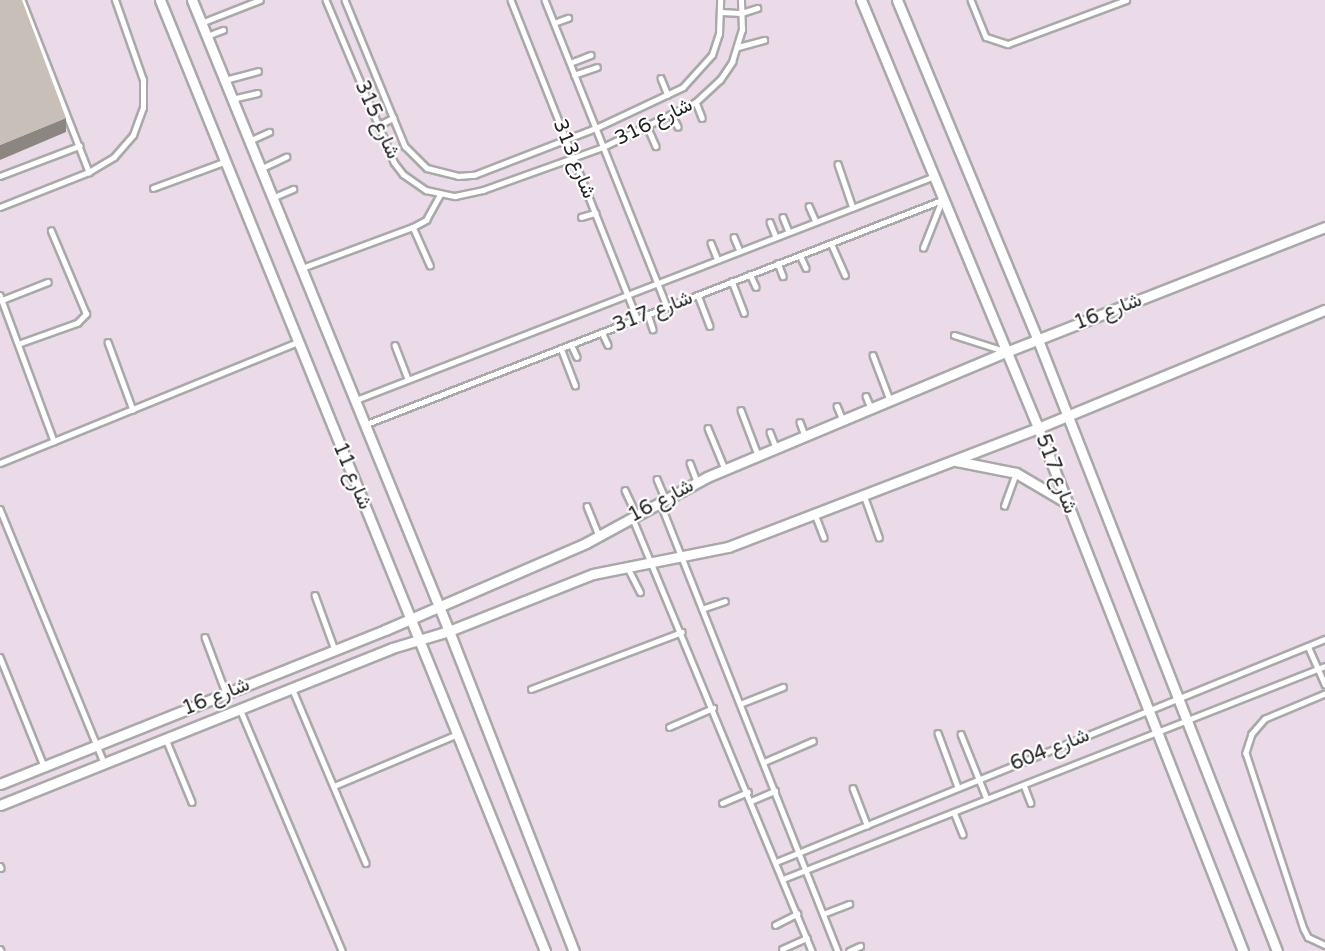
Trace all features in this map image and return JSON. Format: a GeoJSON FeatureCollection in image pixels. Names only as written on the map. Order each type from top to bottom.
{"type":"FeatureCollection","features":[{"type":"Feature","properties":{"kind":"street","name":"شارع 11"},"geometry":{"type":"LineString","coordinates":[[160,0],[296,343],[422,639],[545,951]]}},
{"type":"Feature","properties":{"kind":"street","name":"شارع 11"},"geometry":{"type":"LineString","coordinates":[[192,0],[439,606],[574,951]]}},
{"type":"Feature","properties":{"kind":"street","name":"شارع 517"},"geometry":{"type":"LineString","coordinates":[[861,0],[932,177],[1038,428],[1155,734],[1243,951]]}},
{"type":"Feature","properties":{"kind":"street","name":"شارع 517"},"geometry":{"type":"LineString","coordinates":[[897,0],[1038,340],[1277,951]]}},
{"type":"Feature","properties":{"kind":"street","name":"شارع 16"},"geometry":{"type":"LineString","coordinates":[[0,784],[412,618],[599,536],[662,499],[758,455],[1006,352],[1325,227]]}},
{"type":"Feature","properties":{"kind":"street","name":"شارع 16"},"geometry":{"type":"LineString","coordinates":[[0,805],[292,688],[449,631],[593,574],[655,564],[728,547],[1038,428],[1325,310]]}},
{"type":"Feature","properties":{"kind":"street"},"geometry":{"type":"LineString","coordinates":[[954,460],[1016,473],[1067,503]]}},
{"type":"Feature","properties":{"kind":"lane"},"geometry":{"type":"LineString","coordinates":[[22,0],[89,172]]}},
{"type":"Feature","properties":{"kind":"lane"},"geometry":{"type":"LineString","coordinates":[[0,207],[89,172],[114,158],[133,135],[142,108],[143,80],[115,0]]}},
{"type":"Feature","properties":{"kind":"lane"},"geometry":{"type":"LineString","coordinates":[[201,23],[260,0]]}},
{"type":"Feature","properties":{"kind":"lane","name":"شارع 315"},"geometry":{"type":"LineString","coordinates":[[326,0],[378,125],[403,174],[440,195]]}},
{"type":"Feature","properties":{"kind":"lane","name":"شارع 315"},"geometry":{"type":"LineString","coordinates":[[345,0],[393,118],[415,158],[442,174],[474,175],[596,128]]}},
{"type":"Feature","properties":{"kind":"lane","name":"شارع 313"},"geometry":{"type":"LineString","coordinates":[[511,0],[637,318]]}},
{"type":"Feature","properties":{"kind":"lane","name":"شارع 313"},"geometry":{"type":"LineString","coordinates":[[545,0],[667,307]]}},
{"type":"Feature","properties":{"kind":"lane","name":"شارع 316"},"geometry":{"type":"LineString","coordinates":[[596,128],[668,95],[699,73],[712,55],[721,12],[720,0]]}},
{"type":"Feature","properties":{"kind":"lane","name":"شارع 316"},"geometry":{"type":"LineString","coordinates":[[603,147],[696,102],[720,80],[738,47],[742,13],[741,0]]}},
{"type":"Feature","properties":{"kind":"lane"},"geometry":{"type":"LineString","coordinates":[[971,0],[986,37],[1008,44],[1126,0]]}},
{"type":"Feature","properties":{"kind":"lane"},"geometry":{"type":"LineString","coordinates":[[721,12],[742,13],[757,8]]}},
{"type":"Feature","properties":{"kind":"lane"},"geometry":{"type":"LineString","coordinates":[[554,23],[568,18]]}},
{"type":"Feature","properties":{"kind":"lane"},"geometry":{"type":"LineString","coordinates":[[207,36],[223,30]]}},
{"type":"Feature","properties":{"kind":"lane"},"geometry":{"type":"LineString","coordinates":[[738,47],[764,40]]}},
{"type":"Feature","properties":{"kind":"lane"},"geometry":{"type":"LineString","coordinates":[[570,63],[591,55]]}},
{"type":"Feature","properties":{"kind":"lane"},"geometry":{"type":"LineString","coordinates":[[574,75],[597,67]]}},
{"type":"Feature","properties":{"kind":"lane"},"geometry":{"type":"LineString","coordinates":[[225,80],[258,71]]}},
{"type":"Feature","properties":{"kind":"lane"},"geometry":{"type":"LineString","coordinates":[[661,78],[668,95]]}},
{"type":"Feature","properties":{"kind":"lane"},"geometry":{"type":"LineString","coordinates":[[232,99],[257,93]]}},
{"type":"Feature","properties":{"kind":"lane"},"geometry":{"type":"LineString","coordinates":[[696,102],[702,118]]}},
{"type":"Feature","properties":{"kind":"lane"},"geometry":{"type":"LineString","coordinates":[[672,115],[678,127]]}},
{"type":"Feature","properties":{"kind":"lane"},"geometry":{"type":"LineString","coordinates":[[378,125],[393,118]]}},
{"type":"Feature","properties":{"kind":"lane"},"geometry":{"type":"LineString","coordinates":[[647,126],[656,146]]}},
{"type":"Feature","properties":{"kind":"lane"},"geometry":{"type":"LineString","coordinates":[[249,141],[269,132]]}},
{"type":"Feature","properties":{"kind":"lane"},"geometry":{"type":"LineString","coordinates":[[0,176],[79,146]]}},
{"type":"Feature","properties":{"kind":"lane"},"geometry":{"type":"LineString","coordinates":[[301,268],[413,227],[426,220],[440,195],[469,195],[603,147]]}},
{"type":"Feature","properties":{"kind":"lane"},"geometry":{"type":"LineString","coordinates":[[260,169],[286,157]]}},
{"type":"Feature","properties":{"kind":"lane"},"geometry":{"type":"LineString","coordinates":[[153,188],[224,162]]}},
{"type":"Feature","properties":{"kind":"lane"},"geometry":{"type":"LineString","coordinates":[[838,164],[853,208]]}},
{"type":"Feature","properties":{"kind":"lane","name":"شارع 317"},"geometry":{"type":"LineString","coordinates":[[354,400],[932,177]]}},
{"type":"Feature","properties":{"kind":"lane"},"geometry":{"type":"LineString","coordinates":[[272,198],[293,189]]}},
{"type":"Feature","properties":{"kind":"lane"},"geometry":{"type":"LineString","coordinates":[[923,248],[942,200]]}},
{"type":"Feature","properties":{"kind":"lane","name":"شارع 317"},"geometry":{"type":"LineString","coordinates":[[364,424],[942,200]]}},
{"type":"Feature","properties":{"kind":"lane"},"geometry":{"type":"LineString","coordinates":[[809,206],[816,222]]}},
{"type":"Feature","properties":{"kind":"lane"},"geometry":{"type":"LineString","coordinates":[[581,217],[595,213]]}},
{"type":"Feature","properties":{"kind":"lane"},"geometry":{"type":"LineString","coordinates":[[783,216],[789,232]]}},
{"type":"Feature","properties":{"kind":"lane"},"geometry":{"type":"LineString","coordinates":[[770,222],[776,237]]}},
{"type":"Feature","properties":{"kind":"lane"},"geometry":{"type":"LineString","coordinates":[[413,227],[430,265]]}},
{"type":"Feature","properties":{"kind":"lane"},"geometry":{"type":"LineString","coordinates":[[18,344],[77,324],[86,314],[51,231]]}},
{"type":"Feature","properties":{"kind":"lane"},"geometry":{"type":"LineString","coordinates":[[734,237],[740,251]]}},
{"type":"Feature","properties":{"kind":"lane"},"geometry":{"type":"LineString","coordinates":[[711,243],[718,260]]}},
{"type":"Feature","properties":{"kind":"lane"},"geometry":{"type":"LineString","coordinates":[[831,243],[845,275]]}},
{"type":"Feature","properties":{"kind":"lane"},"geometry":{"type":"LineString","coordinates":[[801,255],[806,268]]}},
{"type":"Feature","properties":{"kind":"lane"},"geometry":{"type":"LineString","coordinates":[[778,263],[783,276]]}},
{"type":"Feature","properties":{"kind":"lane"},"geometry":{"type":"LineString","coordinates":[[750,274],[756,287]]}},
{"type":"Feature","properties":{"kind":"lane"},"geometry":{"type":"LineString","coordinates":[[732,281],[744,314]]}},
{"type":"Feature","properties":{"kind":"lane"},"geometry":{"type":"LineString","coordinates":[[48,282],[1,297],[54,441]]}},
{"type":"Feature","properties":{"kind":"lane"},"geometry":{"type":"LineString","coordinates":[[698,294],[710,326]]}},
{"type":"Feature","properties":{"kind":"lane"},"geometry":{"type":"LineString","coordinates":[[648,314],[653,329]]}},
{"type":"Feature","properties":{"kind":"lane"},"geometry":{"type":"LineString","coordinates":[[602,332],[608,345]]}},
{"type":"Feature","properties":{"kind":"lane"},"geometry":{"type":"LineString","coordinates":[[954,335],[1006,352]]}},
{"type":"Feature","properties":{"kind":"lane"},"geometry":{"type":"LineString","coordinates":[[108,342],[133,410]]}},
{"type":"Feature","properties":{"kind":"lane"},"geometry":{"type":"LineString","coordinates":[[0,463],[296,343]]}},
{"type":"Feature","properties":{"kind":"lane"},"geometry":{"type":"LineString","coordinates":[[571,344],[577,357]]}},
{"type":"Feature","properties":{"kind":"lane"},"geometry":{"type":"LineString","coordinates":[[395,345],[408,379]]}},
{"type":"Feature","properties":{"kind":"lane"},"geometry":{"type":"LineString","coordinates":[[561,348],[575,385]]}},
{"type":"Feature","properties":{"kind":"lane"},"geometry":{"type":"LineString","coordinates":[[873,356],[890,400]]}},
{"type":"Feature","properties":{"kind":"lane"},"geometry":{"type":"LineString","coordinates":[[866,396],[871,408]]}},
{"type":"Feature","properties":{"kind":"lane"},"geometry":{"type":"LineString","coordinates":[[837,406],[843,420]]}},
{"type":"Feature","properties":{"kind":"lane"},"geometry":{"type":"LineString","coordinates":[[741,410],[758,455]]}},
{"type":"Feature","properties":{"kind":"lane"},"geometry":{"type":"LineString","coordinates":[[800,422],[805,436]]}},
{"type":"Feature","properties":{"kind":"lane"},"geometry":{"type":"LineString","coordinates":[[708,428],[725,469]]}},
{"type":"Feature","properties":{"kind":"lane"},"geometry":{"type":"LineString","coordinates":[[770,432],[776,448]]}},
{"type":"Feature","properties":{"kind":"lane"},"geometry":{"type":"LineString","coordinates":[[690,463],[698,481]]}},
{"type":"Feature","properties":{"kind":"lane"},"geometry":{"type":"LineString","coordinates":[[1004,507],[1016,473]]}},
{"type":"Feature","properties":{"kind":"lane"},"geometry":{"type":"LineString","coordinates":[[657,480],[682,558],[807,869],[837,951]]}},
{"type":"Feature","properties":{"kind":"lane"},"geometry":{"type":"LineString","coordinates":[[625,490],[812,951]]}},
{"type":"Feature","properties":{"kind":"lane"},"geometry":{"type":"LineString","coordinates":[[864,495],[879,537]]}},
{"type":"Feature","properties":{"kind":"lane"},"geometry":{"type":"LineString","coordinates":[[587,506],[599,536]]}},
{"type":"Feature","properties":{"kind":"lane"},"geometry":{"type":"LineString","coordinates":[[0,509],[104,764]]}},
{"type":"Feature","properties":{"kind":"lane"},"geometry":{"type":"LineString","coordinates":[[815,514],[824,537]]}},
{"type":"Feature","properties":{"kind":"lane"},"geometry":{"type":"LineString","coordinates":[[628,568],[640,592]]}},
{"type":"Feature","properties":{"kind":"lane"},"geometry":{"type":"LineString","coordinates":[[315,595],[335,650]]}},
{"type":"Feature","properties":{"kind":"lane"},"geometry":{"type":"LineString","coordinates":[[702,609],[725,601]]}},
{"type":"Feature","properties":{"kind":"lane"},"geometry":{"type":"LineString","coordinates":[[531,689],[682,632]]}},
{"type":"Feature","properties":{"kind":"lane"},"geometry":{"type":"LineString","coordinates":[[205,637],[226,693]]}},
{"type":"Feature","properties":{"kind":"lane","name":"شارع 604"},"geometry":{"type":"LineString","coordinates":[[776,862],[1325,639]]}},
{"type":"Feature","properties":{"kind":"lane"},"geometry":{"type":"LineString","coordinates":[[1308,646],[1325,684]]}},
{"type":"Feature","properties":{"kind":"lane"},"geometry":{"type":"LineString","coordinates":[[0,657],[44,766]]}},
{"type":"Feature","properties":{"kind":"lane","name":"شارع 604"},"geometry":{"type":"LineString","coordinates":[[783,879],[1325,666]]}},
{"type":"Feature","properties":{"kind":"lane"},"geometry":{"type":"LineString","coordinates":[[740,704],[783,687]]}},
{"type":"Feature","properties":{"kind":"lane"},"geometry":{"type":"LineString","coordinates":[[292,688],[366,863]]}},
{"type":"Feature","properties":{"kind":"lane"},"geometry":{"type":"LineString","coordinates":[[1325,694],[1265,719],[1252,734],[1246,753],[1304,929],[1308,937],[1325,945]]}},
{"type":"Feature","properties":{"kind":"lane"},"geometry":{"type":"LineString","coordinates":[[669,727],[713,708]]}},
{"type":"Feature","properties":{"kind":"lane"},"geometry":{"type":"LineString","coordinates":[[240,709],[342,951]]}},
{"type":"Feature","properties":{"kind":"lane"},"geometry":{"type":"LineString","coordinates":[[938,733],[958,787]]}},
{"type":"Feature","properties":{"kind":"lane"},"geometry":{"type":"LineString","coordinates":[[334,786],[458,734]]}},
{"type":"Feature","properties":{"kind":"lane"},"geometry":{"type":"LineString","coordinates":[[961,734],[987,799]]}},
{"type":"Feature","properties":{"kind":"lane"},"geometry":{"type":"LineString","coordinates":[[166,739],[192,802]]}},
{"type":"Feature","properties":{"kind":"lane"},"geometry":{"type":"LineString","coordinates":[[764,762],[813,741]]}},
{"type":"Feature","properties":{"kind":"lane"},"geometry":{"type":"LineString","coordinates":[[1024,785],[1031,803]]}},
{"type":"Feature","properties":{"kind":"lane"},"geometry":{"type":"LineString","coordinates":[[853,788],[867,825]]}},
{"type":"Feature","properties":{"kind":"lane"},"geometry":{"type":"LineString","coordinates":[[751,801],[775,791]]}},
{"type":"Feature","properties":{"kind":"lane"},"geometry":{"type":"LineString","coordinates":[[722,803],[748,792]]}},
{"type":"Feature","properties":{"kind":"lane"},"geometry":{"type":"LineString","coordinates":[[954,812],[963,834]]}},
{"type":"Feature","properties":{"kind":"lane"},"geometry":{"type":"LineString","coordinates":[[823,914],[849,904]]}},
{"type":"Feature","properties":{"kind":"lane"},"geometry":{"type":"LineString","coordinates":[[776,925],[797,914]]}},
{"type":"Feature","properties":{"kind":"lane"},"geometry":{"type":"LineString","coordinates":[[782,949],[807,938]]}},
{"type":"Feature","properties":{"kind":"lane"},"geometry":{"type":"LineString","coordinates":[[849,951],[860,946]]}},
{"type":"Feature","properties":{"kind":"shaded area"},"geometry":{"type":"Polygon","coordinates":[[[0,0],[1325,0],[1325,951],[0,951],[0,0]]]}},
{"type":"Feature","properties":{"kind":"building"},"geometry":{"type":"Polygon","coordinates":[[[0,0],[22,0],[66,118],[0,145],[0,0]]]}}]}
